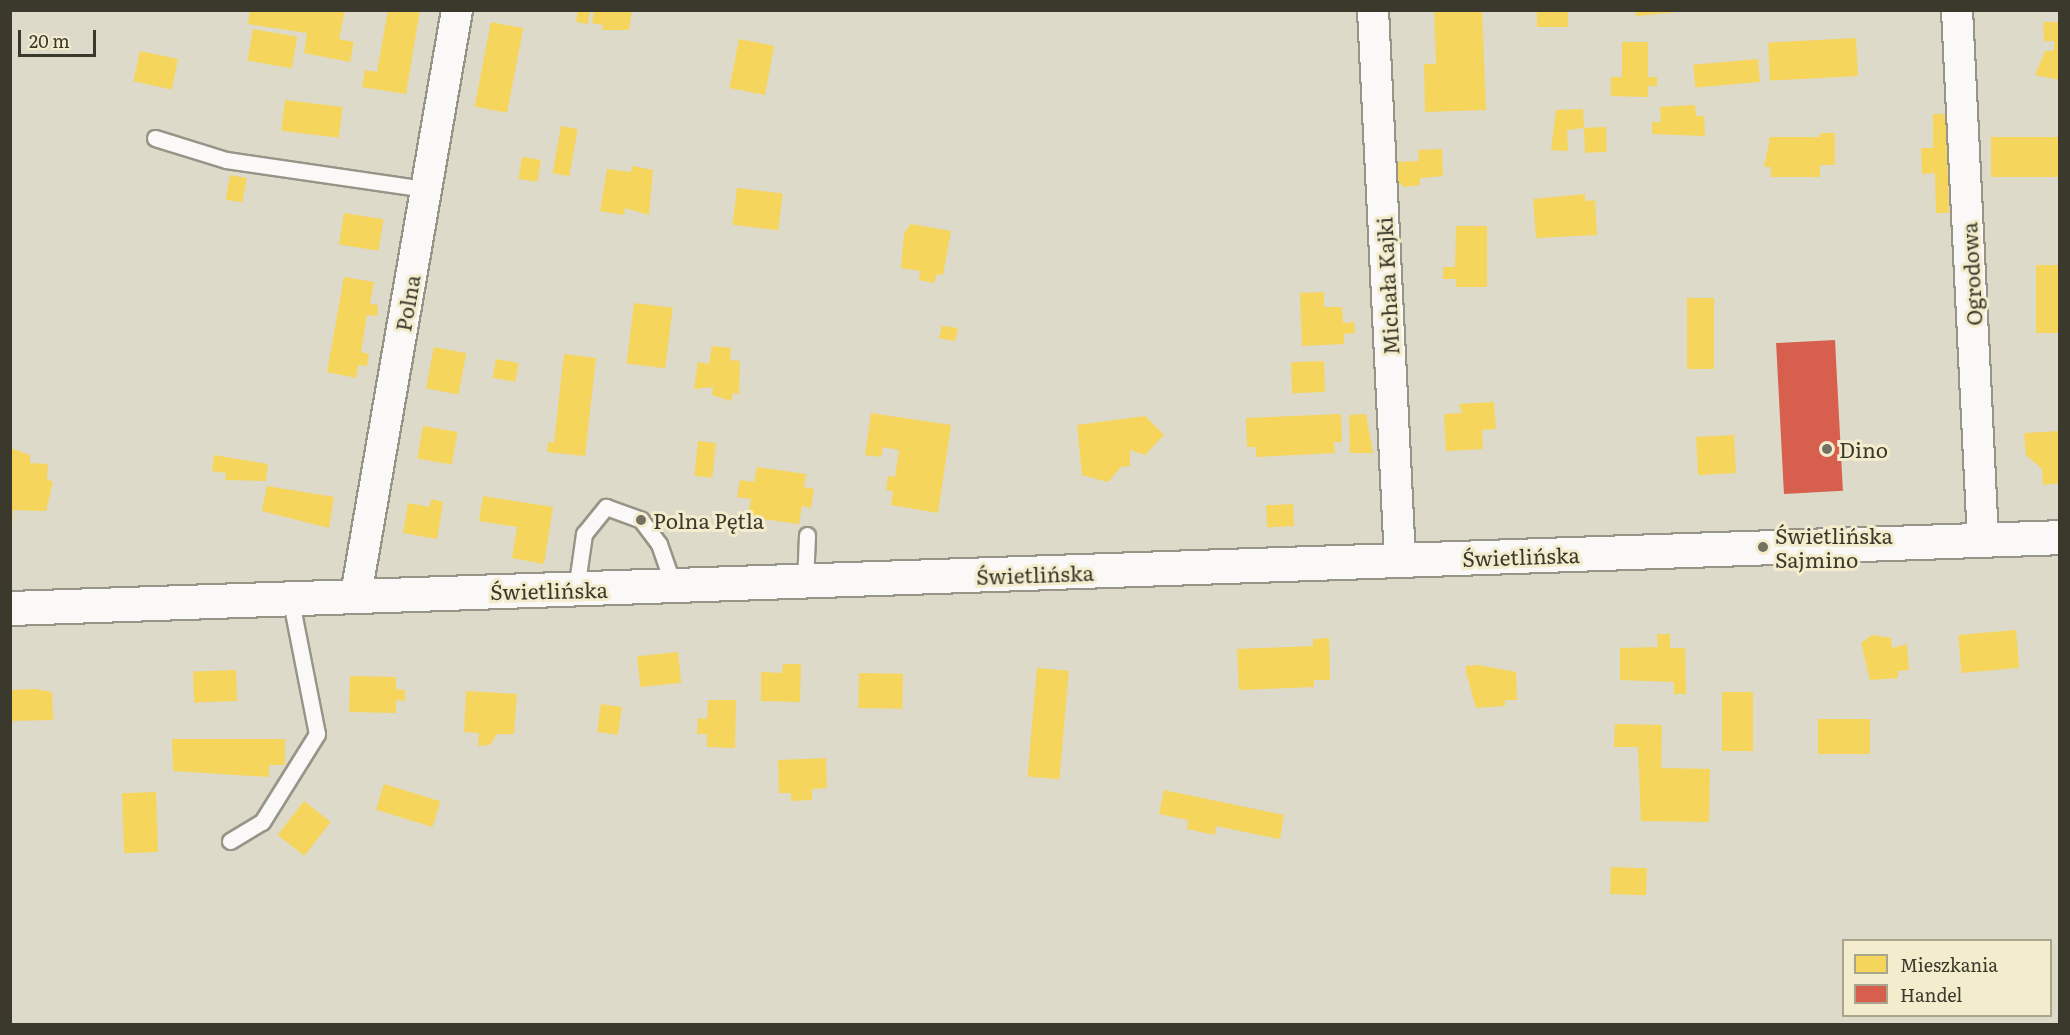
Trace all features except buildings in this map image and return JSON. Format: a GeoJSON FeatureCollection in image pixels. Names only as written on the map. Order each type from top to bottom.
{"type":"FeatureCollection","features":[{"type":"Feature","properties":{"kind":"street","name":"Polna"},"geometry":{"type":"LineString","coordinates":[[356,595],[457,10]]}},
{"type":"Feature","properties":{"kind":"street","name":"Michała Kajki"},"geometry":{"type":"LineString","coordinates":[[1373,10],[1400,561]]}},
{"type":"Feature","properties":{"kind":"street","name":"Ogrodowa"},"geometry":{"type":"LineString","coordinates":[[1957,10],[1983,539]]}},
{"type":"Feature","properties":{"kind":"street","name":"Świetlińska"},"geometry":{"type":"LineString","coordinates":[[10,608],[356,595],[675,588],[2060,537]]}},
{"type":"Feature","properties":{"kind":"lane"},"geometry":{"type":"LineString","coordinates":[[154,138],[226,160],[426,189]]}},
{"type":"Feature","properties":{"kind":"lane"},"geometry":{"type":"LineString","coordinates":[[576,590],[584,534],[606,507],[641,520],[658,544],[675,588]]}},
{"type":"Feature","properties":{"kind":"lane"},"geometry":{"type":"LineString","coordinates":[[805,583],[807,535]]}},
{"type":"Feature","properties":{"kind":"lane"},"geometry":{"type":"LineString","coordinates":[[230,842],[262,822],[317,734],[290,597]]}},
{"type":"Feature","properties":{"kind":"place","name":"Dino"},"geometry":{"type":"Point","coordinates":[1827,449]}},
{"type":"Feature","properties":{"kind":"place","name":"Polna Pętla"},"geometry":{"type":"Point","coordinates":[641,520]}},
{"type":"Feature","properties":{"kind":"place","name":"Świetlińska Sajmino"},"geometry":{"type":"Point","coordinates":[1763,547]}}]}
